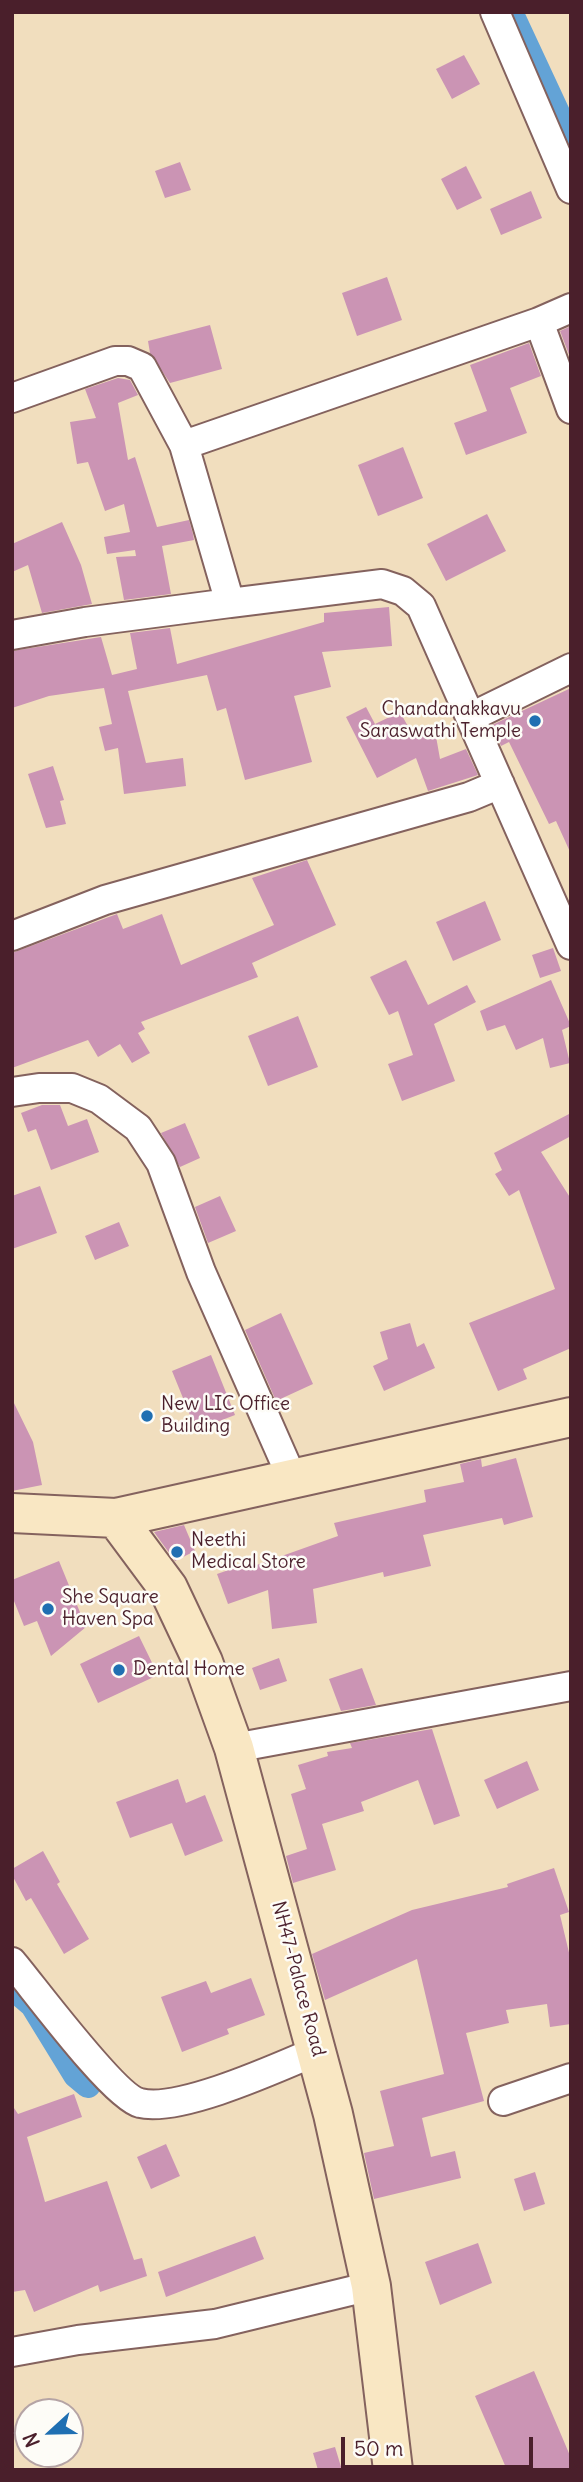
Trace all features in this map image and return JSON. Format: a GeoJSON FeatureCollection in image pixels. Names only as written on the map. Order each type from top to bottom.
{"type":"FeatureCollection","features":[{"type":"Feature","properties":{"kind":"main road"},"geometry":{"type":"LineString","coordinates":[[12,1514],[116,1518],[571,1417]]}},
{"type":"Feature","properties":{"kind":"main road","name":"NH47-Palace Road"},"geometry":{"type":"LineString","coordinates":[[116,1518],[168,1588],[203,1662],[234,1748],[317,2051],[371,2286],[393,2470]]}},
{"type":"Feature","properties":{"kind":"street"},"geometry":{"type":"LineString","coordinates":[[495,12],[571,189]]}},
{"type":"Feature","properties":{"kind":"street"},"geometry":{"type":"LineString","coordinates":[[184,445],[539,323],[571,308]]}},
{"type":"Feature","properties":{"kind":"street"},"geometry":{"type":"LineString","coordinates":[[539,323],[571,409]]}},
{"type":"Feature","properties":{"kind":"street"},"geometry":{"type":"LineString","coordinates":[[12,398],[115,361],[128,360],[142,367],[184,445],[230,604]]}},
{"type":"Feature","properties":{"kind":"street"},"geometry":{"type":"LineString","coordinates":[[12,635],[85,622],[382,584],[403,591],[421,606],[571,945]]}},
{"type":"Feature","properties":{"kind":"street"},"geometry":{"type":"LineString","coordinates":[[471,717],[571,667]]}},
{"type":"Feature","properties":{"kind":"street"},"geometry":{"type":"LineString","coordinates":[[12,936],[105,900],[469,797],[500,784]]}},
{"type":"Feature","properties":{"kind":"street"},"geometry":{"type":"LineString","coordinates":[[12,1092],[39,1088],[72,1088],[99,1099],[138,1128],[160,1163],[201,1272],[292,1478]]}},
{"type":"Feature","properties":{"kind":"street"},"geometry":{"type":"LineString","coordinates":[[234,1748],[571,1686]]}},
{"type":"Feature","properties":{"kind":"street"},"geometry":{"type":"LineString","coordinates":[[12,1962],[113,2085],[140,2103],[165,2103],[211,2092],[317,2051]]}},
{"type":"Feature","properties":{"kind":"street"},"geometry":{"type":"LineString","coordinates":[[503,2101],[571,2078]]}},
{"type":"Feature","properties":{"kind":"street"},"geometry":{"type":"LineString","coordinates":[[12,2352],[78,2340],[215,2324],[371,2286]]}},
{"type":"Feature","properties":{"kind":"building"},"geometry":{"type":"Polygon","coordinates":[[[464,55],[480,84],[452,99],[436,69],[464,55]]]}},
{"type":"Feature","properties":{"kind":"building"},"geometry":{"type":"Polygon","coordinates":[[[180,162],[191,190],[165,198],[155,171],[180,162]]]}},
{"type":"Feature","properties":{"kind":"building"},"geometry":{"type":"Polygon","coordinates":[[[466,166],[482,198],[457,210],[441,179],[466,166]]]}},
{"type":"Feature","properties":{"kind":"building"},"geometry":{"type":"Polygon","coordinates":[[[531,191],[542,218],[501,235],[490,209],[531,191]]]}},
{"type":"Feature","properties":{"kind":"building"},"geometry":{"type":"Polygon","coordinates":[[[387,277],[402,320],[357,336],[342,293],[387,277]]]}},
{"type":"Feature","properties":{"kind":"building"},"geometry":{"type":"Polygon","coordinates":[[[210,325],[222,369],[170,383],[150,353],[148,341],[210,325]]]}},
{"type":"Feature","properties":{"kind":"building"},"geometry":{"type":"Polygon","coordinates":[[[571,326],[571,360],[560,331],[571,326]]]}},
{"type":"Feature","properties":{"kind":"building"},"geometry":{"type":"Polygon","coordinates":[[[529,343],[541,376],[510,388],[527,433],[466,455],[454,423],[487,411],[470,365],[529,343]]]}},
{"type":"Feature","properties":{"kind":"building"},"geometry":{"type":"Polygon","coordinates":[[[118,378],[130,380],[138,395],[118,403],[128,460],[135,457],[157,527],[189,520],[193,534],[194,540],[162,546],[171,594],[124,600],[116,557],[136,556],[135,550],[107,554],[104,537],[130,532],[124,504],[105,511],[88,462],[77,464],[70,422],[96,418],[85,389],[118,378]]]}},
{"type":"Feature","properties":{"kind":"building"},"geometry":{"type":"Polygon","coordinates":[[[403,447],[423,498],[378,516],[358,465],[403,447]]]}},
{"type":"Feature","properties":{"kind":"building"},"geometry":{"type":"Polygon","coordinates":[[[487,514],[506,551],[446,581],[427,544],[487,514]]]}},
{"type":"Feature","properties":{"kind":"building"},"geometry":{"type":"Polygon","coordinates":[[[62,522],[81,565],[92,604],[42,613],[28,565],[12,572],[12,544],[62,522]]]}},
{"type":"Feature","properties":{"kind":"building"},"geometry":{"type":"Polygon","coordinates":[[[389,607],[392,646],[322,652],[331,687],[294,696],[312,762],[245,780],[226,708],[217,711],[207,675],[128,691],[146,763],[183,758],[186,786],[124,794],[118,748],[105,751],[99,727],[112,724],[104,688],[49,696],[12,708],[12,651],[101,637],[112,675],[137,669],[130,633],[170,628],[177,664],[324,622],[324,613],[389,607]]]}},
{"type":"Feature","properties":{"kind":"building"},"geometry":{"type":"Polygon","coordinates":[[[571,688],[571,854],[556,821],[549,824],[509,742],[501,746],[492,725],[571,688]]]}},
{"type":"Feature","properties":{"kind":"building"},"geometry":{"type":"Polygon","coordinates":[[[366,707],[375,724],[400,712],[410,730],[434,725],[440,759],[466,749],[478,775],[428,791],[416,758],[377,778],[346,717],[366,707]]]}},
{"type":"Feature","properties":{"kind":"building"},"geometry":{"type":"Polygon","coordinates":[[[53,766],[64,800],[60,801],[66,824],[46,828],[28,774],[53,766]]]}},
{"type":"Feature","properties":{"kind":"building"},"geometry":{"type":"Polygon","coordinates":[[[307,860],[336,925],[252,963],[258,977],[141,1022],[145,1029],[138,1033],[150,1053],[132,1063],[120,1044],[98,1057],[88,1040],[12,1068],[12,953],[117,914],[123,929],[162,914],[181,965],[274,925],[252,878],[307,860]]]}},
{"type":"Feature","properties":{"kind":"building"},"geometry":{"type":"Polygon","coordinates":[[[485,901],[501,940],[453,961],[436,922],[485,901]]]}},
{"type":"Feature","properties":{"kind":"building"},"geometry":{"type":"Polygon","coordinates":[[[553,948],[561,971],[540,978],[532,955],[553,948]]]}},
{"type":"Feature","properties":{"kind":"building"},"geometry":{"type":"Polygon","coordinates":[[[406,960],[428,1005],[467,985],[476,1002],[434,1024],[455,1081],[402,1101],[388,1064],[413,1055],[398,1011],[389,1015],[370,977],[406,960]]]}},
{"type":"Feature","properties":{"kind":"building"},"geometry":{"type":"Polygon","coordinates":[[[551,980],[571,1026],[562,1030],[570,1063],[550,1068],[543,1038],[516,1050],[505,1025],[487,1031],[480,1011],[551,980]]]}},
{"type":"Feature","properties":{"kind":"building"},"geometry":{"type":"Polygon","coordinates":[[[298,1016],[318,1067],[268,1086],[248,1036],[298,1016]]]}},
{"type":"Feature","properties":{"kind":"building"},"geometry":{"type":"Polygon","coordinates":[[[42,1105],[60,1105],[68,1126],[87,1119],[99,1152],[51,1170],[36,1129],[28,1132],[21,1113],[42,1105]]]}},
{"type":"Feature","properties":{"kind":"building"},"geometry":{"type":"Polygon","coordinates":[[[571,1113],[571,1136],[541,1152],[571,1199],[571,1348],[523,1369],[527,1379],[498,1391],[469,1323],[555,1289],[519,1190],[509,1196],[495,1174],[502,1170],[494,1153],[571,1113]]]}},
{"type":"Feature","properties":{"kind":"building"},"geometry":{"type":"Polygon","coordinates":[[[185,1123],[200,1158],[180,1167],[161,1133],[185,1123]]]}},
{"type":"Feature","properties":{"kind":"building"},"geometry":{"type":"Polygon","coordinates":[[[40,1186],[57,1233],[12,1249],[12,1196],[40,1186]]]}},
{"type":"Feature","properties":{"kind":"building"},"geometry":{"type":"Polygon","coordinates":[[[220,1196],[236,1231],[208,1243],[195,1207],[220,1196]]]}},
{"type":"Feature","properties":{"kind":"building"},"geometry":{"type":"Polygon","coordinates":[[[119,1222],[129,1246],[95,1260],[85,1236],[119,1222]]]}},
{"type":"Feature","properties":{"kind":"building"},"geometry":{"type":"Polygon","coordinates":[[[281,1313],[313,1384],[276,1401],[245,1330],[281,1313]]]}},
{"type":"Feature","properties":{"kind":"building"},"geometry":{"type":"Polygon","coordinates":[[[410,1323],[417,1347],[424,1343],[435,1368],[384,1391],[373,1366],[388,1359],[380,1332],[410,1323]]]}},
{"type":"Feature","properties":{"kind":"building"},"geometry":{"type":"Polygon","coordinates":[[[211,1355],[235,1415],[196,1430],[172,1371],[211,1355]]]}},
{"type":"Feature","properties":{"kind":"building"},"geometry":{"type":"Polygon","coordinates":[[[12,1399],[33,1442],[42,1485],[12,1491],[12,1399]]]}},
{"type":"Feature","properties":{"kind":"building"},"geometry":{"type":"Polygon","coordinates":[[[516,1458],[533,1517],[504,1525],[502,1518],[423,1535],[431,1566],[384,1577],[383,1572],[313,1589],[317,1623],[272,1629],[268,1590],[228,1604],[217,1574],[249,1563],[251,1567],[338,1536],[334,1523],[426,1502],[424,1490],[464,1482],[460,1464],[481,1459],[482,1467],[516,1458]]]}},
{"type":"Feature","properties":{"kind":"building"},"geometry":{"type":"Polygon","coordinates":[[[184,1525],[195,1551],[175,1561],[154,1532],[184,1525]]]}},
{"type":"Feature","properties":{"kind":"building","name":"She Square Haven Spa"},"geometry":{"type":"Polygon","coordinates":[[[59,1561],[86,1627],[51,1656],[37,1621],[24,1626],[12,1596],[12,1580],[59,1561]]]}},
{"type":"Feature","properties":{"kind":"building","name":"Dental Home"},"geometry":{"type":"Polygon","coordinates":[[[139,1636],[158,1675],[98,1703],[80,1664],[139,1636]]]}},
{"type":"Feature","properties":{"kind":"building"},"geometry":{"type":"Polygon","coordinates":[[[279,1658],[287,1681],[260,1690],[252,1668],[279,1658]]]}},
{"type":"Feature","properties":{"kind":"building"},"geometry":{"type":"Polygon","coordinates":[[[362,1668],[376,1705],[341,1711],[329,1679],[362,1668]]]}},
{"type":"Feature","properties":{"kind":"building"},"geometry":{"type":"Polygon","coordinates":[[[432,1729],[460,1816],[434,1825],[418,1780],[361,1802],[364,1811],[322,1824],[336,1870],[293,1883],[286,1856],[307,1849],[291,1794],[306,1789],[298,1765],[328,1756],[327,1752],[352,1748],[350,1743],[432,1729]]]}},
{"type":"Feature","properties":{"kind":"building"},"geometry":{"type":"Polygon","coordinates":[[[527,1761],[539,1790],[497,1809],[484,1780],[527,1761]]]}},
{"type":"Feature","properties":{"kind":"building"},"geometry":{"type":"Polygon","coordinates":[[[178,1779],[186,1803],[205,1795],[223,1841],[185,1856],[172,1823],[130,1838],[116,1802],[178,1779]]]}},
{"type":"Feature","properties":{"kind":"building"},"geometry":{"type":"Polygon","coordinates":[[[43,1851],[60,1882],[57,1884],[89,1939],[64,1954],[31,1898],[26,1901],[12,1875],[12,1869],[43,1851]]]}},
{"type":"Feature","properties":{"kind":"building"},"geometry":{"type":"Polygon","coordinates":[[[554,1868],[569,1912],[560,1915],[571,1961],[571,2024],[550,2027],[547,2004],[506,2010],[509,2023],[466,2033],[484,2101],[422,2118],[431,2157],[455,2151],[461,2178],[374,2199],[364,2153],[394,2146],[380,2091],[444,2074],[417,1959],[325,2000],[312,1954],[412,1910],[508,1887],[507,1884],[554,1868]]]}},
{"type":"Feature","properties":{"kind":"building"},"geometry":{"type":"Polygon","coordinates":[[[251,1978],[265,2015],[227,2029],[229,2034],[182,2052],[161,1997],[206,1981],[211,1993],[251,1978]]]}},
{"type":"Feature","properties":{"kind":"building"},"geometry":{"type":"Polygon","coordinates":[[[74,2094],[82,2117],[27,2137],[45,2202],[107,2181],[134,2260],[142,2258],[147,2276],[100,2292],[98,2285],[34,2312],[25,2290],[12,2292],[12,2105],[18,2114],[74,2094]]]}},
{"type":"Feature","properties":{"kind":"building"},"geometry":{"type":"Polygon","coordinates":[[[166,2144],[180,2176],[151,2189],[137,2157],[166,2144]]]}},
{"type":"Feature","properties":{"kind":"building"},"geometry":{"type":"Polygon","coordinates":[[[535,2172],[545,2204],[524,2211],[514,2179],[535,2172]]]}},
{"type":"Feature","properties":{"kind":"building"},"geometry":{"type":"Polygon","coordinates":[[[255,2236],[264,2259],[166,2297],[158,2272],[255,2236]]]}},
{"type":"Feature","properties":{"kind":"building"},"geometry":{"type":"Polygon","coordinates":[[[478,2243],[492,2283],[440,2305],[425,2262],[478,2243]]]}},
{"type":"Feature","properties":{"kind":"building"},"geometry":{"type":"Polygon","coordinates":[[[534,2371],[571,2458],[571,2470],[507,2470],[475,2396],[534,2371]]]}},
{"type":"Feature","properties":{"kind":"building"},"geometry":{"type":"Polygon","coordinates":[[[335,2447],[342,2470],[318,2470],[313,2453],[335,2447]]]}},
{"type":"Feature","properties":{"kind":"waterway"},"geometry":{"type":"LineString","coordinates":[[510,12],[571,143]]}},
{"type":"Feature","properties":{"kind":"waterway"},"geometry":{"type":"LineString","coordinates":[[12,1987],[33,2005],[76,2075],[88,2085]]}},
{"type":"Feature","properties":{"kind":"place","name":"Chandanakkavu Saraswathi Temple"},"geometry":{"type":"Point","coordinates":[535,721]}},
{"type":"Feature","properties":{"kind":"place","name":"New LIC Office Building"},"geometry":{"type":"Point","coordinates":[147,1416]}},
{"type":"Feature","properties":{"kind":"place","name":"Neethi Medical Store"},"geometry":{"type":"Point","coordinates":[177,1552]}},
{"type":"Feature","properties":{"kind":"place","name":"She Square Haven Spa"},"geometry":{"type":"Point","coordinates":[48,1609]}},
{"type":"Feature","properties":{"kind":"place","name":"Dental Home"},"geometry":{"type":"Point","coordinates":[119,1670]}}]}
